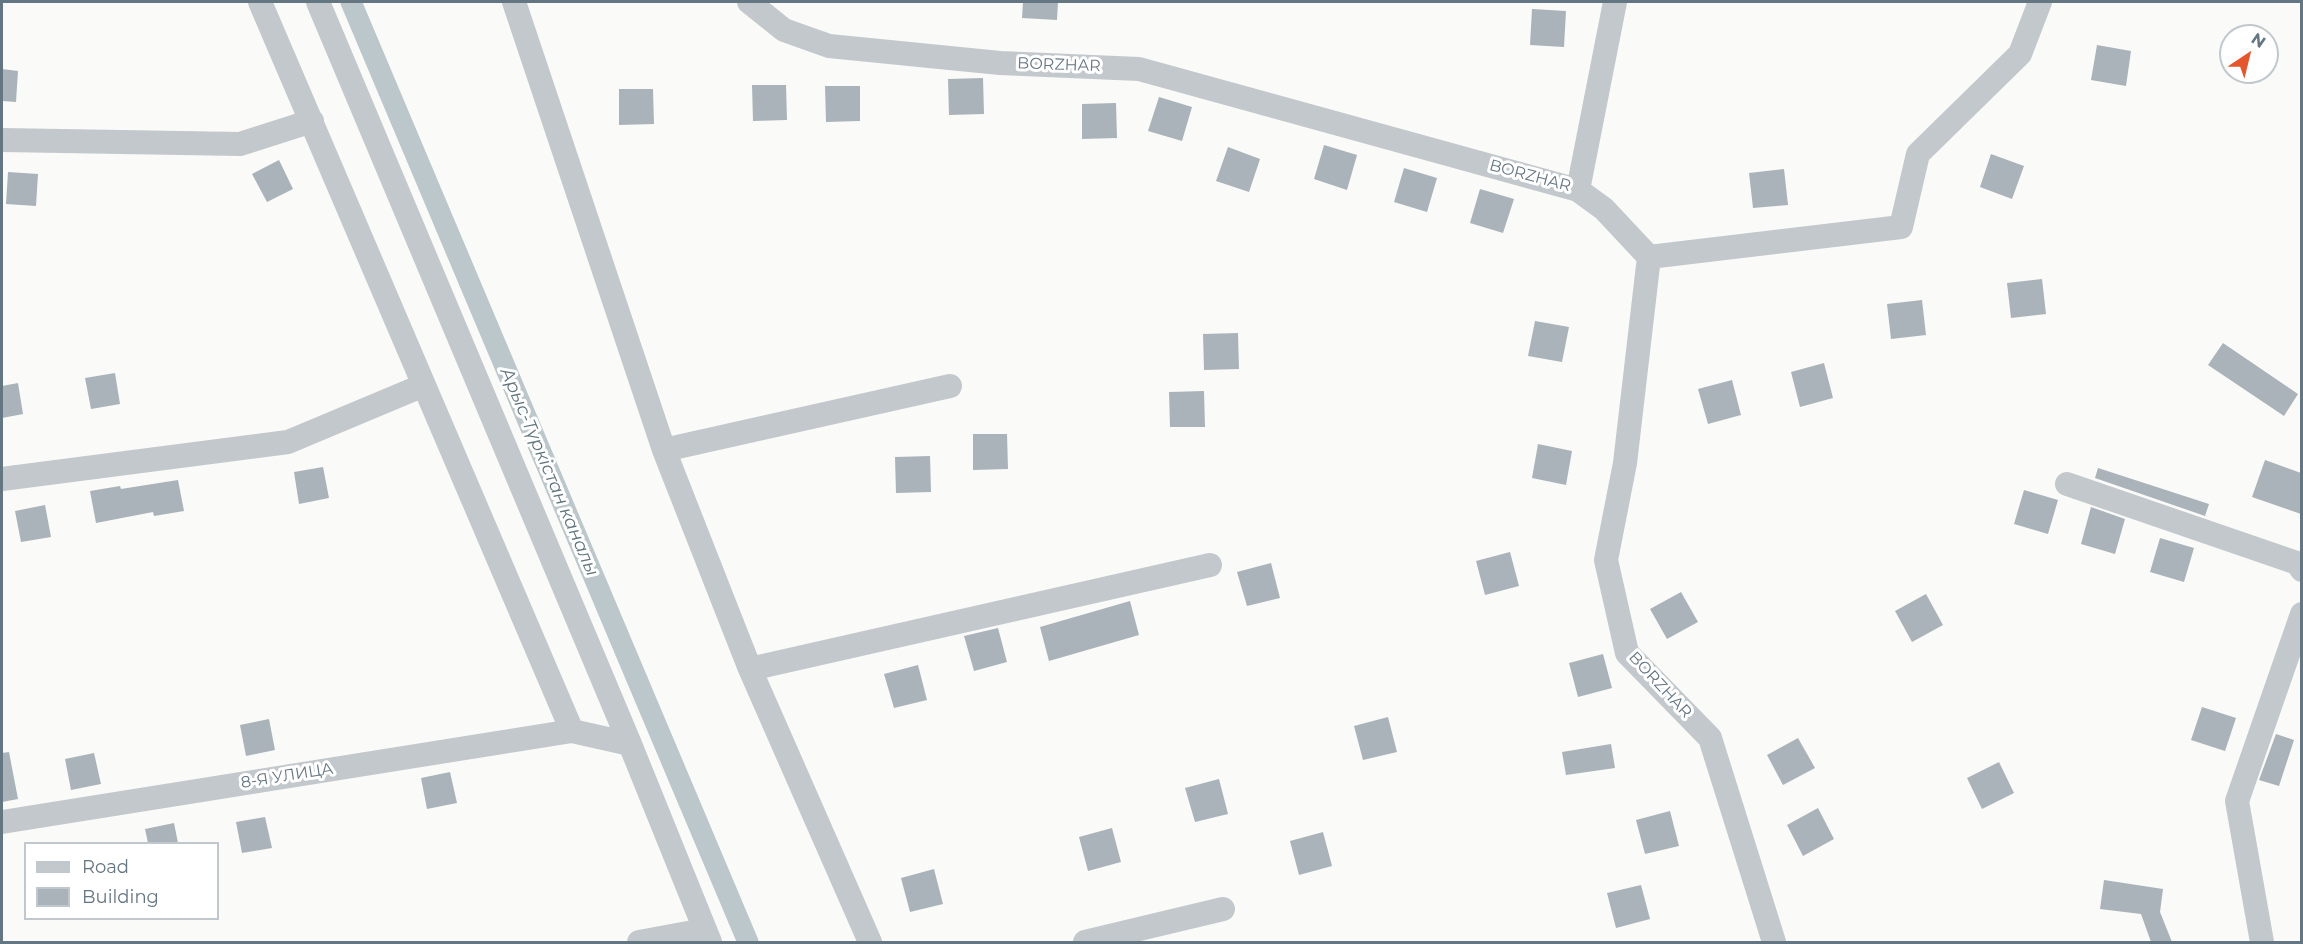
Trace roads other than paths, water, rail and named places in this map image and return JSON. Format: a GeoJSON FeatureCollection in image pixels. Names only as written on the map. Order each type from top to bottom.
{"type":"FeatureCollection","features":[{"type":"Feature","properties":{"kind":"street"},"geometry":{"type":"LineString","coordinates":[[260,2],[572,730],[630,744]]}},
{"type":"Feature","properties":{"kind":"street"},"geometry":{"type":"LineString","coordinates":[[318,2],[630,744],[707,936],[639,942]]}},
{"type":"Feature","properties":{"kind":"street"},"geometry":{"type":"LineString","coordinates":[[514,2],[664,450],[750,669],[870,942]]}},
{"type":"Feature","properties":{"kind":"street","name":"BORZHAR"},"geometry":{"type":"LineString","coordinates":[[749,2],[784,30],[829,46],[1000,63],[1139,69],[1578,190],[1604,209],[1649,257],[1625,463],[1606,560],[1628,653],[1710,738],[1774,942]]}},
{"type":"Feature","properties":{"kind":"street"},"geometry":{"type":"LineString","coordinates":[[1578,190],[1615,2]]}},
{"type":"Feature","properties":{"kind":"street"},"geometry":{"type":"LineString","coordinates":[[1649,257],[1901,227],[1918,154],[2020,54],[2040,2]]}},
{"type":"Feature","properties":{"kind":"street"},"geometry":{"type":"LineString","coordinates":[[2,140],[240,144],[312,121]]}},
{"type":"Feature","properties":{"kind":"street"},"geometry":{"type":"LineString","coordinates":[[2,479],[288,442],[424,385]]}},
{"type":"Feature","properties":{"kind":"street"},"geometry":{"type":"LineString","coordinates":[[664,450],[950,386]]}},
{"type":"Feature","properties":{"kind":"street"},"geometry":{"type":"LineString","coordinates":[[2067,484],[2297,563],[2301,570]]}},
{"type":"Feature","properties":{"kind":"street"},"geometry":{"type":"LineString","coordinates":[[750,669],[1210,565]]}},
{"type":"Feature","properties":{"kind":"street"},"geometry":{"type":"LineString","coordinates":[[2262,942],[2237,801],[2301,614]]}},
{"type":"Feature","properties":{"kind":"street","name":"8-Я УЛИЦА"},"geometry":{"type":"LineString","coordinates":[[2,822],[572,730]]}},
{"type":"Feature","properties":{"kind":"street"},"geometry":{"type":"LineString","coordinates":[[1085,942],[1223,909]]}},
{"type":"Feature","properties":{"kind":"waterway","name":"Арыс-Түркістан каналы"},"geometry":{"type":"LineString","coordinates":[[351,2],[748,942]]}}]}
